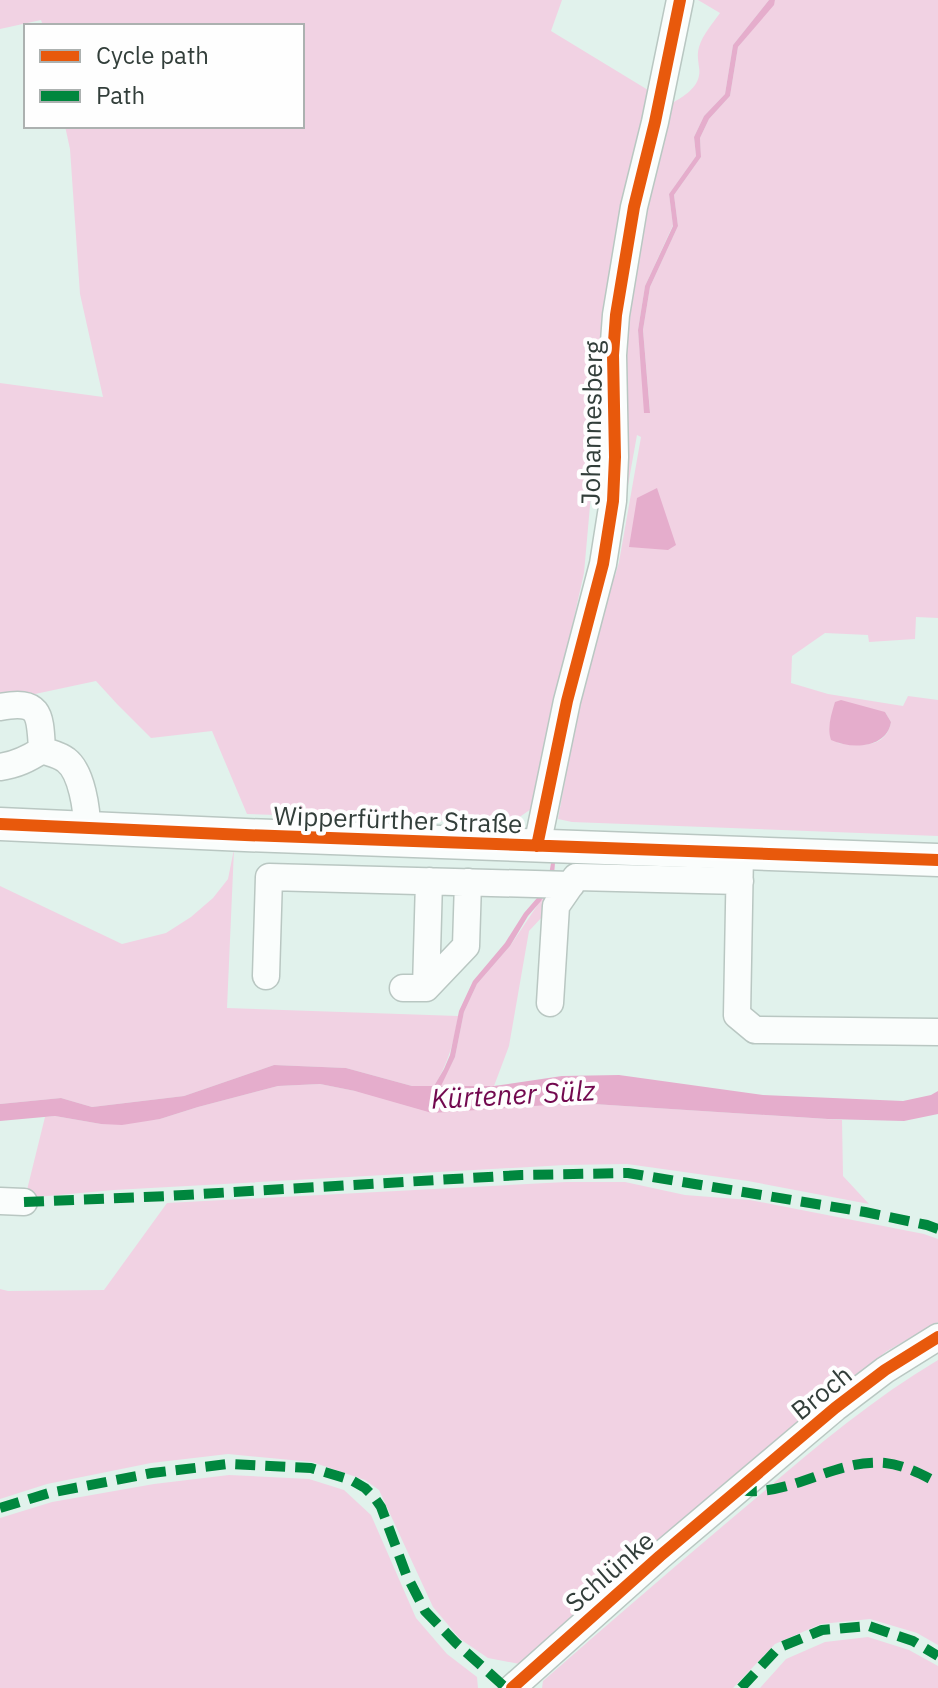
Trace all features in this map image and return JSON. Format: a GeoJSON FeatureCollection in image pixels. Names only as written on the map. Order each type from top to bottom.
{"type":"FeatureCollection","features":[{"type":"Feature","properties":{"kind":"main road","name":"Wipperfürther Straße"},"geometry":{"type":"LineString","coordinates":[[0,824],[537,846],[740,867],[938,860]]}},
{"type":"Feature","properties":{"kind":"street","name":"Johannesberg"},"geometry":{"type":"LineString","coordinates":[[537,846],[567,701],[605,552],[613,501],[616,315],[634,207],[680,0]]}},
{"type":"Feature","properties":{"kind":"street"},"geometry":{"type":"LineString","coordinates":[[0,707],[25,705],[34,708],[38,716],[42,750]]}},
{"type":"Feature","properties":{"kind":"street"},"geometry":{"type":"LineString","coordinates":[[0,767],[24,761],[42,750],[64,757],[74,768],[87,814],[87,829]]}},
{"type":"Feature","properties":{"kind":"street"},"geometry":{"type":"LineString","coordinates":[[266,976],[269,877],[555,885],[576,877],[740,867],[737,1015],[755,1030],[938,1032]]}},
{"type":"Feature","properties":{"kind":"street"},"geometry":{"type":"LineString","coordinates":[[429,881],[414,988],[466,946],[468,882]]}},
{"type":"Feature","properties":{"kind":"street"},"geometry":{"type":"LineString","coordinates":[[550,1003],[555,885]]}},
{"type":"Feature","properties":{"kind":"street","name":"Broch"},"geometry":{"type":"LineString","coordinates":[[737,1489],[847,1398],[938,1337]]}},
{"type":"Feature","properties":{"kind":"street","name":"Schlünke"},"geometry":{"type":"LineString","coordinates":[[512,1688],[737,1489]]}},
{"type":"Feature","properties":{"kind":"shaded area"},"geometry":{"type":"Polygon","coordinates":[[[0,0],[562,0],[551,31],[648,90],[603,315],[584,573],[531,809],[511,823],[247,814],[212,731],[151,738],[96,681],[0,699],[0,383],[103,397],[80,294],[70,149],[65,128],[304,128],[304,24],[42,24],[41,20],[0,29],[0,0]]]}},
{"type":"Feature","properties":{"kind":"shaded area"},"geometry":{"type":"Polygon","coordinates":[[[698,0],[769,0],[733,45],[725,94],[704,116],[694,137],[696,156],[669,194],[673,225],[645,286],[638,330],[645,413],[650,412],[643,330],[650,287],[678,226],[674,195],[701,157],[700,138],[709,119],[730,96],[738,47],[775,0],[938,0],[938,618],[916,617],[915,639],[869,642],[868,635],[825,633],[792,656],[791,683],[828,694],[903,706],[908,696],[938,700],[938,836],[558,819],[579,704],[625,355],[631,283],[667,99],[674,102],[696,83],[699,47],[720,13],[698,0]],[[637,435],[615,558],[615,576],[641,437],[637,435]],[[885,712],[837,743],[862,745],[878,741],[884,737],[891,722],[885,712]]]}},
{"type":"Feature","properties":{"kind":"shaded area"},"geometry":{"type":"Polygon","coordinates":[[[234,849],[227,1008],[458,1016],[450,1052],[434,1086],[412,1086],[346,1068],[274,1065],[184,1096],[92,1107],[61,1098],[0,1104],[0,886],[122,944],[166,933],[191,917],[213,898],[228,879],[234,849]]]}},
{"type":"Feature","properties":{"kind":"shaded area"},"geometry":{"type":"Polygon","coordinates":[[[547,891],[557,891],[543,916],[529,931],[509,1046],[494,1086],[440,1086],[455,1057],[464,1012],[477,984],[510,946],[547,891]]]}},
{"type":"Feature","properties":{"kind":"shaded area"},"geometry":{"type":"Polygon","coordinates":[[[320,1084],[355,1091],[513,1106],[578,1103],[842,1120],[843,1176],[869,1204],[748,1181],[627,1164],[114,1190],[25,1198],[45,1117],[101,1124],[160,1119],[278,1086],[320,1084]]]}},
{"type":"Feature","properties":{"kind":"shaded area"},"geometry":{"type":"Polygon","coordinates":[[[566,1182],[625,1182],[685,1195],[750,1200],[938,1239],[938,1322],[887,1351],[834,1391],[520,1664],[488,1658],[460,1639],[433,1607],[379,1490],[365,1480],[312,1462],[228,1454],[151,1463],[47,1484],[0,1499],[0,1289],[104,1290],[167,1203],[566,1182]]]}},
{"type":"Feature","properties":{"kind":"shaded area"},"geometry":{"type":"Polygon","coordinates":[[[938,1360],[938,1645],[917,1633],[870,1619],[821,1624],[775,1644],[733,1688],[542,1688],[543,1681],[804,1457],[869,1406],[938,1360]]]}},
{"type":"Feature","properties":{"kind":"shaded area"},"geometry":{"type":"Polygon","coordinates":[[[229,1475],[309,1479],[344,1490],[371,1515],[416,1618],[447,1654],[477,1677],[478,1688],[0,1688],[0,1518],[52,1502],[154,1484],[229,1475]]]}},
{"type":"Feature","properties":{"kind":"shaded area"},"geometry":{"type":"Polygon","coordinates":[[[868,1637],[909,1650],[938,1666],[938,1688],[760,1688],[786,1659],[825,1642],[868,1637]]]}},
{"type":"Feature","properties":{"kind":"water"},"geometry":{"type":"Polygon","coordinates":[[[769,0],[775,0],[774,5],[738,47],[730,96],[709,119],[700,138],[701,157],[674,195],[678,226],[650,287],[643,330],[650,413],[644,413],[638,330],[645,286],[673,226],[669,194],[696,156],[694,137],[704,116],[725,94],[733,45],[769,0]]]}},
{"type":"Feature","properties":{"kind":"water"},"geometry":{"type":"Polygon","coordinates":[[[657,488],[676,545],[668,550],[629,547],[637,498],[657,488]]]}},
{"type":"Feature","properties":{"kind":"water"},"geometry":{"type":"Polygon","coordinates":[[[841,700],[885,712],[891,722],[888,731],[876,742],[858,746],[831,740],[829,726],[832,712],[835,702],[841,700]]]}},
{"type":"Feature","properties":{"kind":"water","name":"Kürtener Sülz"},"geometry":{"type":"Polygon","coordinates":[[[551,863],[555,863],[554,875],[541,901],[510,946],[477,984],[464,1012],[455,1057],[441,1086],[494,1086],[562,1076],[619,1075],[763,1095],[903,1101],[938,1091],[938,1114],[904,1121],[828,1119],[578,1103],[432,1113],[320,1084],[278,1086],[160,1119],[122,1125],[55,1116],[0,1121],[0,1104],[61,1098],[92,1107],[184,1096],[274,1065],[346,1068],[412,1086],[434,1086],[450,1055],[459,1011],[473,981],[537,898],[549,875],[551,863]]]}},
{"type":"Feature","properties":{"kind":"marked path"},"geometry":{"type":"LineString","coordinates":[[24,1202],[521,1175],[628,1173],[865,1212],[938,1229]]}},
{"type":"Feature","properties":{"kind":"marked path"},"geometry":{"type":"LineString","coordinates":[[737,1489],[751,1491],[788,1486],[868,1463],[899,1466],[938,1483]]}},
{"type":"Feature","properties":{"kind":"marked path"},"geometry":{"type":"LineString","coordinates":[[0,1508],[49,1493],[152,1473],[228,1464],[311,1468],[351,1480],[365,1488],[381,1507],[406,1574],[425,1611],[506,1688]]}},
{"type":"Feature","properties":{"kind":"marked path"},"geometry":{"type":"LineString","coordinates":[[741,1688],[778,1648],[822,1630],[869,1626],[913,1641],[938,1656]]}},
{"type":"Feature","properties":{"kind":"cycle path"},"geometry":{"type":"LineString","coordinates":[[537,846],[567,701],[603,564],[613,501],[616,315],[634,207],[680,0]]}},
{"type":"Feature","properties":{"kind":"cycle path"},"geometry":{"type":"LineString","coordinates":[[0,824],[938,860]]}},
{"type":"Feature","properties":{"kind":"cycle path"},"geometry":{"type":"LineString","coordinates":[[512,1688],[660,1556],[835,1408],[885,1370],[938,1337]]}}]}
